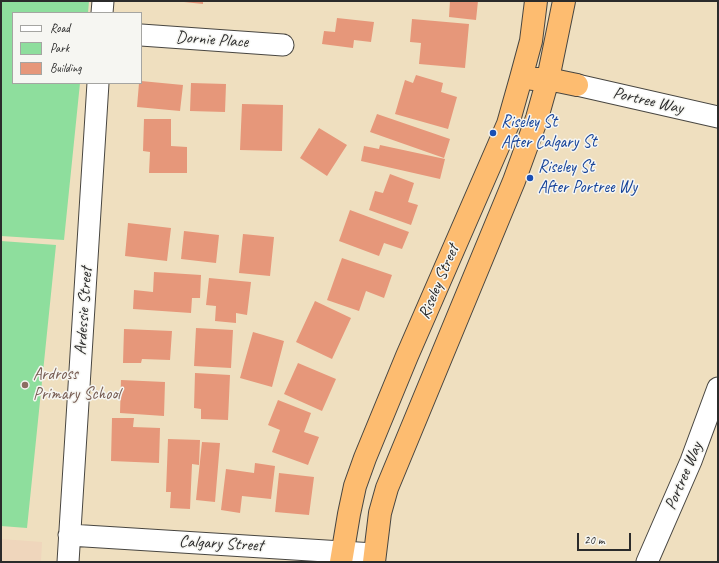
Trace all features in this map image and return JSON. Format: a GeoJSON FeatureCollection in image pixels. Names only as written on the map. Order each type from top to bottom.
{"type":"FeatureCollection","features":[{"type":"Feature","properties":{"kind":"highway","name":"Riseley Street"},"geometry":{"type":"LineString","coordinates":[[342,557],[355,486],[365,458],[407,356],[508,124],[522,78],[531,41],[536,1]]}},
{"type":"Feature","properties":{"kind":"highway","name":"Riseley Street"},"geometry":{"type":"LineString","coordinates":[[374,558],[380,513],[387,488],[514,181],[536,118],[548,79],[564,1]]}},
{"type":"Feature","properties":{"kind":"highway"},"geometry":{"type":"LineString","coordinates":[[522,78],[548,79],[577,85]]}},
{"type":"Feature","properties":{"kind":"highway"},"geometry":{"type":"LineString","coordinates":[[536,118],[567,88],[577,85]]}},
{"type":"Feature","properties":{"kind":"street"},"geometry":{"type":"LineString","coordinates":[[102,12],[103,1]]}},
{"type":"Feature","properties":{"kind":"street","name":"Dornie Place"},"geometry":{"type":"LineString","coordinates":[[142,35],[283,45]]}},
{"type":"Feature","properties":{"kind":"street","name":"Ardessie Street"},"geometry":{"type":"LineString","coordinates":[[68,562],[98,84]]}},
{"type":"Feature","properties":{"kind":"street","name":"Portree Way"},"geometry":{"type":"LineString","coordinates":[[577,85],[718,117]]}},
{"type":"Feature","properties":{"kind":"street","name":"Portree Way"},"geometry":{"type":"LineString","coordinates":[[647,562],[691,461],[718,388]]}},
{"type":"Feature","properties":{"kind":"street","name":"Calgary Street"},"geometry":{"type":"LineString","coordinates":[[69,535],[342,557],[374,558]]}},
{"type":"Feature","properties":{"kind":"shaded area"},"geometry":{"type":"Polygon","coordinates":[[[1,539],[42,542],[41,562],[1,562],[1,539]]]}},
{"type":"Feature","properties":{"kind":"green space"},"geometry":{"type":"Polygon","coordinates":[[[1,1],[89,1],[88,12],[12,12],[12,84],[80,84],[64,240],[1,236],[1,1]]]}},
{"type":"Feature","properties":{"kind":"green space"},"geometry":{"type":"Polygon","coordinates":[[[1,241],[56,245],[27,528],[1,526],[1,241]]]}},
{"type":"Feature","properties":{"kind":"building"},"geometry":{"type":"Polygon","coordinates":[[[203,1],[203,4],[184,2],[203,1]]]}},
{"type":"Feature","properties":{"kind":"building"},"geometry":{"type":"Polygon","coordinates":[[[450,1],[478,1],[476,20],[449,17],[450,1]]]}},
{"type":"Feature","properties":{"kind":"building"},"geometry":{"type":"Polygon","coordinates":[[[337,18],[374,22],[371,42],[354,40],[353,48],[322,44],[324,31],[335,32],[337,18]]]}},
{"type":"Feature","properties":{"kind":"building"},"geometry":{"type":"Polygon","coordinates":[[[412,19],[469,24],[465,68],[419,64],[421,43],[410,42],[412,19]]]}},
{"type":"Feature","properties":{"kind":"building"},"geometry":{"type":"Polygon","coordinates":[[[416,75],[443,83],[441,92],[457,97],[448,129],[395,114],[405,80],[413,83],[416,75]]]}},
{"type":"Feature","properties":{"kind":"building"},"geometry":{"type":"Polygon","coordinates":[[[142,81],[183,85],[180,111],[137,107],[139,84],[142,84],[142,81]]]}},
{"type":"Feature","properties":{"kind":"building"},"geometry":{"type":"Polygon","coordinates":[[[191,83],[226,84],[225,112],[190,111],[191,83]]]}},
{"type":"Feature","properties":{"kind":"building"},"geometry":{"type":"Polygon","coordinates":[[[242,104],[283,105],[282,151],[240,150],[242,104]]]}},
{"type":"Feature","properties":{"kind":"building"},"geometry":{"type":"Polygon","coordinates":[[[377,114],[450,139],[444,158],[370,132],[377,114]]]}},
{"type":"Feature","properties":{"kind":"building"},"geometry":{"type":"Polygon","coordinates":[[[144,119],[171,119],[171,146],[187,147],[187,173],[149,173],[150,152],[143,151],[144,119]]]}},
{"type":"Feature","properties":{"kind":"building"},"geometry":{"type":"Polygon","coordinates":[[[319,128],[347,145],[327,176],[300,158],[319,128]]]}},
{"type":"Feature","properties":{"kind":"building"},"geometry":{"type":"Polygon","coordinates":[[[380,145],[445,159],[440,179],[361,161],[364,146],[379,149],[380,145]]]}},
{"type":"Feature","properties":{"kind":"building"},"geometry":{"type":"Polygon","coordinates":[[[390,174],[414,183],[408,202],[418,205],[411,225],[369,210],[375,191],[383,193],[390,174]]]}},
{"type":"Feature","properties":{"kind":"building"},"geometry":{"type":"Polygon","coordinates":[[[350,210],[409,232],[402,249],[384,243],[379,256],[339,241],[350,210]]]}},
{"type":"Feature","properties":{"kind":"building"},"geometry":{"type":"Polygon","coordinates":[[[128,223],[171,228],[167,261],[125,256],[128,223]]]}},
{"type":"Feature","properties":{"kind":"building"},"geometry":{"type":"Polygon","coordinates":[[[184,231],[219,235],[216,263],[181,259],[184,231]]]}},
{"type":"Feature","properties":{"kind":"building"},"geometry":{"type":"Polygon","coordinates":[[[243,234],[274,237],[270,276],[239,273],[243,234]]]}},
{"type":"Feature","properties":{"kind":"building"},"geometry":{"type":"Polygon","coordinates":[[[342,258],[392,275],[384,298],[366,291],[359,311],[327,300],[342,258]]]}},
{"type":"Feature","properties":{"kind":"building"},"geometry":{"type":"Polygon","coordinates":[[[154,272],[201,275],[200,298],[192,298],[191,313],[133,309],[134,290],[153,292],[154,272]]]}},
{"type":"Feature","properties":{"kind":"building"},"geometry":{"type":"Polygon","coordinates":[[[209,278],[251,282],[247,315],[236,313],[236,323],[215,321],[216,306],[206,305],[209,278]]]}},
{"type":"Feature","properties":{"kind":"building"},"geometry":{"type":"Polygon","coordinates":[[[315,301],[351,318],[332,359],[296,342],[315,301]]]}},
{"type":"Feature","properties":{"kind":"building"},"geometry":{"type":"Polygon","coordinates":[[[196,328],[233,330],[231,368],[194,366],[196,328]]]}},
{"type":"Feature","properties":{"kind":"building"},"geometry":{"type":"Polygon","coordinates":[[[124,329],[172,331],[170,360],[142,359],[141,363],[123,363],[124,329]]]}},
{"type":"Feature","properties":{"kind":"building"},"geometry":{"type":"Polygon","coordinates":[[[253,332],[284,341],[272,387],[240,378],[253,332]]]}},
{"type":"Feature","properties":{"kind":"building"},"geometry":{"type":"Polygon","coordinates":[[[298,363],[336,379],[322,411],[284,394],[298,363]]]}},
{"type":"Feature","properties":{"kind":"building"},"geometry":{"type":"Polygon","coordinates":[[[195,373],[230,375],[228,420],[201,419],[201,409],[194,408],[195,373]]]}},
{"type":"Feature","properties":{"kind":"building"},"geometry":{"type":"Polygon","coordinates":[[[121,380],[165,382],[164,416],[120,413],[121,380]]]}},
{"type":"Feature","properties":{"kind":"building"},"geometry":{"type":"Polygon","coordinates":[[[278,400],[311,413],[304,432],[319,437],[308,465],[272,452],[280,430],[268,425],[278,400]]]}},
{"type":"Feature","properties":{"kind":"building"},"geometry":{"type":"Polygon","coordinates":[[[112,418],[134,418],[133,427],[160,428],[159,463],[111,461],[112,418]]]}},
{"type":"Feature","properties":{"kind":"building"},"geometry":{"type":"Polygon","coordinates":[[[168,439],[200,440],[199,465],[192,464],[190,509],[170,508],[171,492],[166,492],[168,439]]]}},
{"type":"Feature","properties":{"kind":"building"},"geometry":{"type":"Polygon","coordinates":[[[202,442],[220,443],[215,502],[196,500],[202,442]]]}},
{"type":"Feature","properties":{"kind":"building"},"geometry":{"type":"Polygon","coordinates":[[[255,463],[275,466],[271,499],[242,496],[240,513],[221,510],[226,469],[254,473],[255,463]]]}},
{"type":"Feature","properties":{"kind":"building"},"geometry":{"type":"Polygon","coordinates":[[[279,473],[314,477],[309,515],[275,512],[279,473]]]}},
{"type":"Feature","properties":{"kind":"place","name":"Riseley St After Calgary St"},"geometry":{"type":"Point","coordinates":[493,133]}},
{"type":"Feature","properties":{"kind":"place","name":"Riseley St After Portree Wy"},"geometry":{"type":"Point","coordinates":[530,178]}},
{"type":"Feature","properties":{"kind":"place","name":"Ardross Primary School"},"geometry":{"type":"Point","coordinates":[25,385]}}]}
